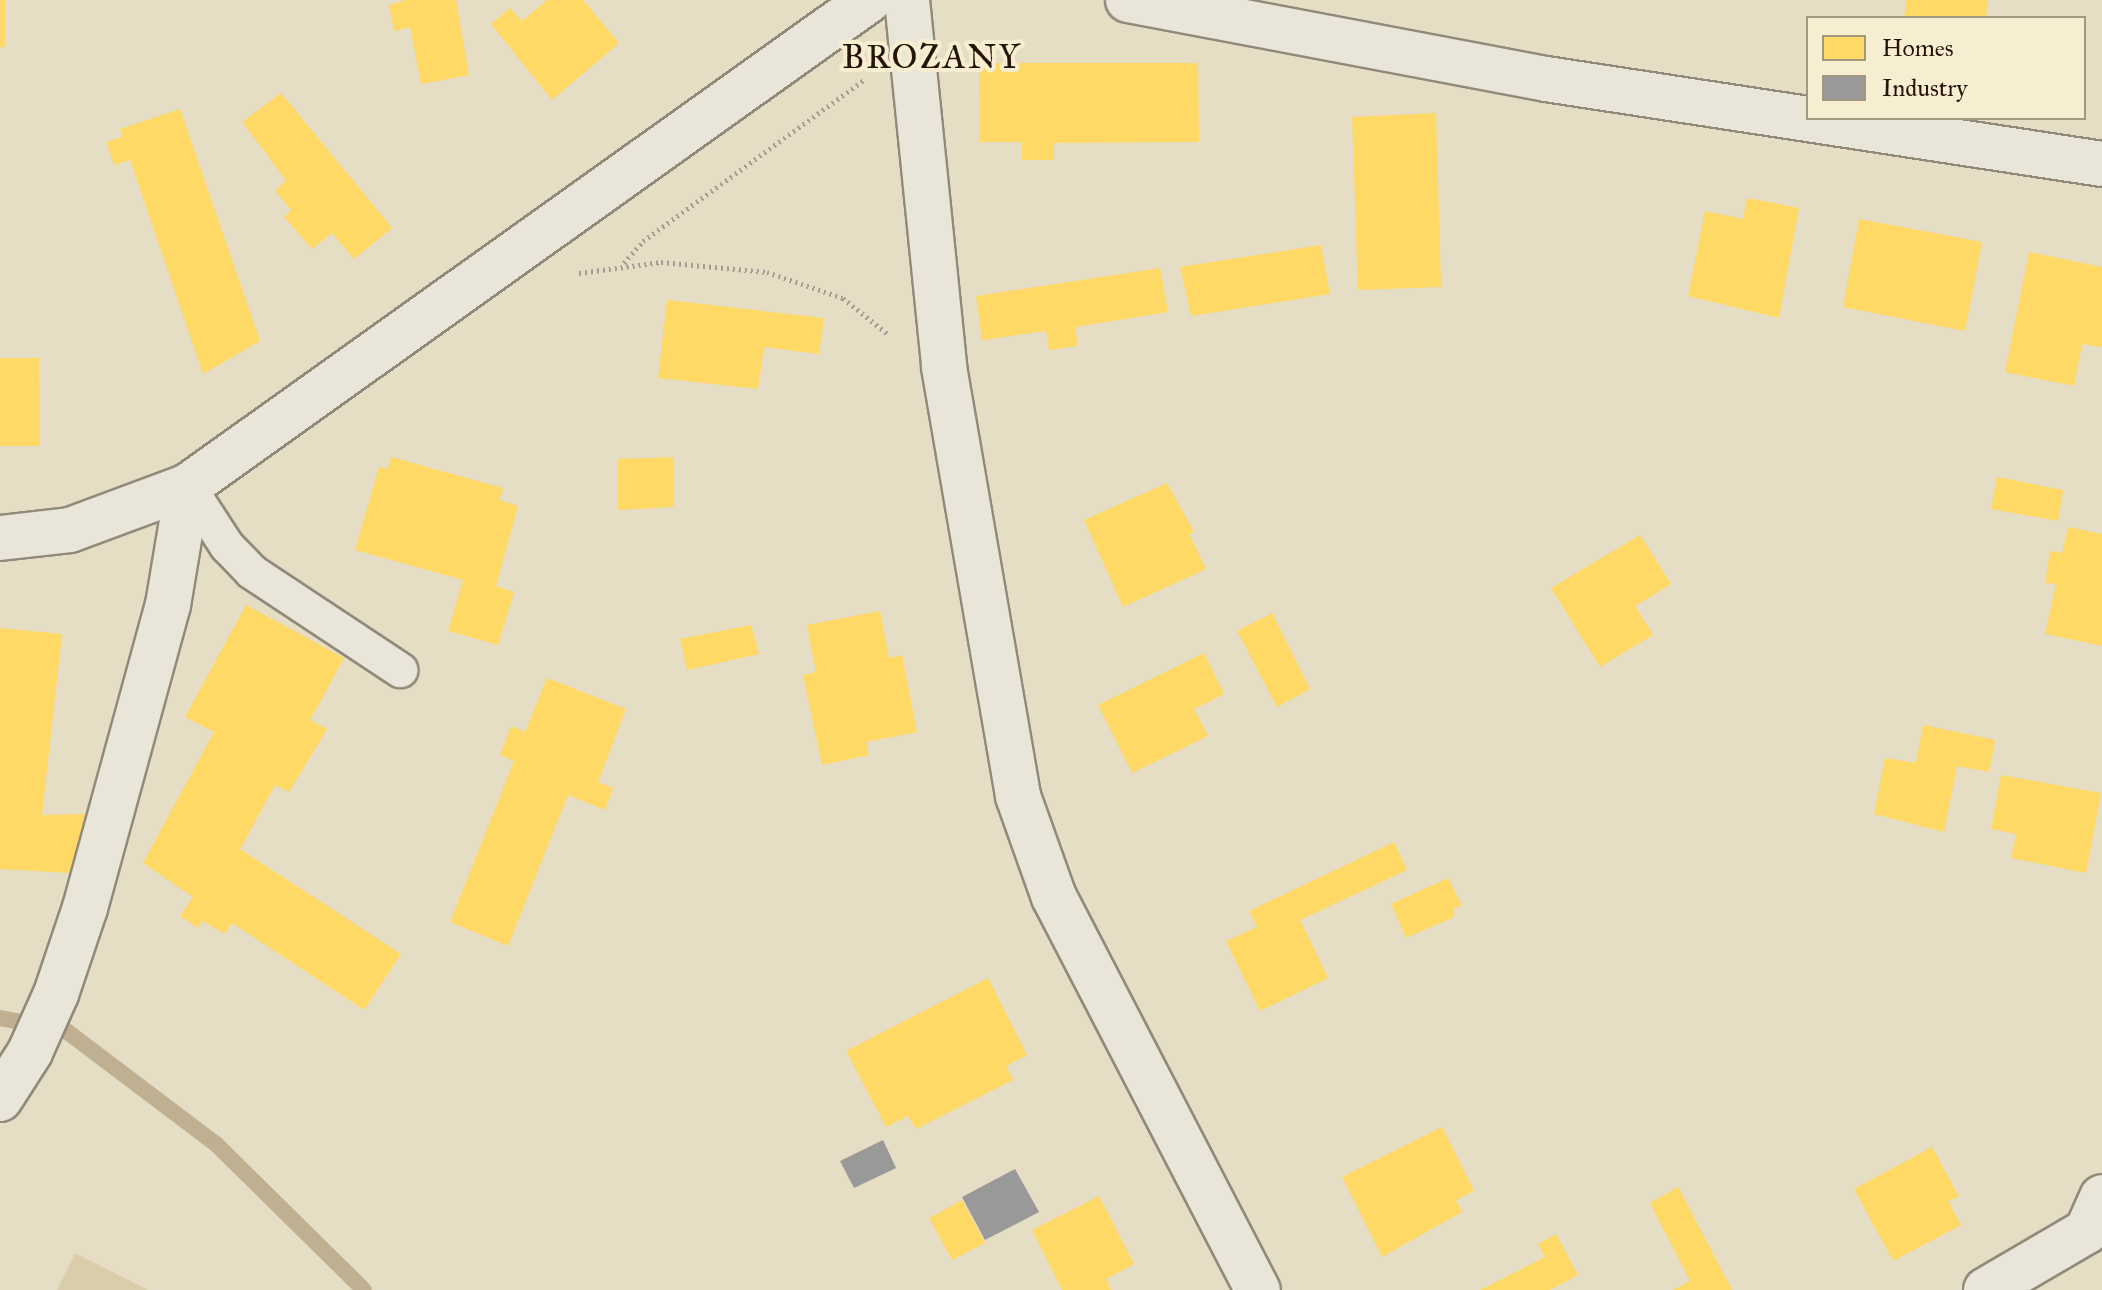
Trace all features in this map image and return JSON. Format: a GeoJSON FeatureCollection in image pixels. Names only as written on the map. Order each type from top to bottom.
{"type":"FeatureCollection","features":[{"type":"Feature","properties":{"kind":"street"},"geometry":{"type":"LineString","coordinates":[[0,538],[70,530],[188,486],[869,0]]}},
{"type":"Feature","properties":{"kind":"street"},"geometry":{"type":"LineString","coordinates":[[907,0],[944,367],[1018,796],[1031,845],[1258,1290]]}},
{"type":"Feature","properties":{"kind":"street"},"geometry":{"type":"LineString","coordinates":[[1128,0],[1546,79],[1806,119]]}},
{"type":"Feature","properties":{"kind":"street"},"geometry":{"type":"LineString","coordinates":[[1814,120],[2102,164]]}},
{"type":"Feature","properties":{"kind":"street"},"geometry":{"type":"LineString","coordinates":[[0,1099],[30,1052],[56,994],[168,605],[188,486]]}},
{"type":"Feature","properties":{"kind":"street"},"geometry":{"type":"LineString","coordinates":[[1986,1290],[2087,1231],[2102,1197]]}},
{"type":"Feature","properties":{"kind":"lane"},"geometry":{"type":"LineString","coordinates":[[188,486],[227,546],[252,572],[400,670]]}},
{"type":"Feature","properties":{"kind":"path"},"geometry":{"type":"LineString","coordinates":[[624,263],[643,241],[912,44]]}},
{"type":"Feature","properties":{"kind":"path"},"geometry":{"type":"LineString","coordinates":[[566,277],[624,263],[711,264],[807,283],[843,298],[874,319],[902,347],[914,370],[944,367]]}},
{"type":"Feature","properties":{"kind":"shaded area"},"geometry":{"type":"Polygon","coordinates":[[[75,1253],[148,1290],[57,1290],[75,1253]]]}},
{"type":"Feature","properties":{"kind":"building: Homes"},"geometry":{"type":"Polygon","coordinates":[[[0,0],[5,0],[5,47],[0,47],[0,0]]]}},
{"type":"Feature","properties":{"kind":"building: Homes"},"geometry":{"type":"Polygon","coordinates":[[[406,0],[456,0],[469,75],[421,84],[410,27],[394,31],[389,5],[406,0]]]}},
{"type":"Feature","properties":{"kind":"building: Homes"},"geometry":{"type":"Polygon","coordinates":[[[547,0],[583,0],[619,43],[552,100],[491,24],[510,8],[522,21],[547,0]]]}},
{"type":"Feature","properties":{"kind":"building: Homes"},"geometry":{"type":"Polygon","coordinates":[[[1906,0],[1988,0],[1988,16],[1904,16],[1906,0]]]}},
{"type":"Feature","properties":{"kind":"building: Homes"},"geometry":{"type":"Polygon","coordinates":[[[979,63],[1198,63],[1199,142],[1054,143],[1054,160],[1022,160],[1022,142],[980,142],[979,63]]]}},
{"type":"Feature","properties":{"kind":"building: Homes"},"geometry":{"type":"Polygon","coordinates":[[[281,93],[392,228],[354,259],[332,233],[312,249],[284,217],[291,210],[275,191],[286,180],[242,122],[281,93]]]}},
{"type":"Feature","properties":{"kind":"building: Homes"},"geometry":{"type":"Polygon","coordinates":[[[180,109],[260,341],[203,374],[130,160],[114,165],[106,142],[122,137],[120,129],[180,109]]]}},
{"type":"Feature","properties":{"kind":"building: Homes"},"geometry":{"type":"Polygon","coordinates":[[[1436,113],[1441,287],[1358,290],[1352,117],[1436,113]]]}},
{"type":"Feature","properties":{"kind":"building: Homes"},"geometry":{"type":"Polygon","coordinates":[[[1747,198],[1799,208],[1779,318],[1688,296],[1705,211],[1743,219],[1747,198]]]}},
{"type":"Feature","properties":{"kind":"building: Homes"},"geometry":{"type":"Polygon","coordinates":[[[1859,219],[1982,242],[1965,331],[1843,307],[1859,219]]]}},
{"type":"Feature","properties":{"kind":"building: Homes"},"geometry":{"type":"Polygon","coordinates":[[[1321,245],[1330,294],[1191,316],[1180,267],[1321,245]]]}},
{"type":"Feature","properties":{"kind":"building: Homes"},"geometry":{"type":"Polygon","coordinates":[[[2029,252],[2102,267],[2102,347],[2082,344],[2074,386],[2005,372],[2029,252]]]}},
{"type":"Feature","properties":{"kind":"building: Homes"},"geometry":{"type":"Polygon","coordinates":[[[1160,268],[1168,312],[1075,327],[1078,346],[1049,350],[1046,331],[982,340],[976,296],[1160,268]]]}},
{"type":"Feature","properties":{"kind":"building: Homes"},"geometry":{"type":"Polygon","coordinates":[[[667,300],[824,318],[819,354],[764,347],[758,389],[658,378],[667,300]]]}},
{"type":"Feature","properties":{"kind":"building: Homes"},"geometry":{"type":"Polygon","coordinates":[[[0,358],[39,358],[40,446],[0,446],[0,358]]]}},
{"type":"Feature","properties":{"kind":"building: Homes"},"geometry":{"type":"Polygon","coordinates":[[[391,457],[503,488],[499,500],[518,506],[496,586],[514,592],[498,645],[448,631],[463,580],[355,550],[379,467],[388,469],[391,457]]]}},
{"type":"Feature","properties":{"kind":"building: Homes"},"geometry":{"type":"Polygon","coordinates":[[[674,457],[674,507],[618,510],[618,459],[674,457]]]}},
{"type":"Feature","properties":{"kind":"building: Homes"},"geometry":{"type":"Polygon","coordinates":[[[1997,477],[2063,490],[2058,521],[1991,509],[1997,477]]]}},
{"type":"Feature","properties":{"kind":"building: Homes"},"geometry":{"type":"Polygon","coordinates":[[[1167,483],[1194,532],[1189,534],[1206,569],[1123,607],[1084,520],[1167,483]]]}},
{"type":"Feature","properties":{"kind":"building: Homes"},"geometry":{"type":"Polygon","coordinates":[[[2068,527],[2102,534],[2102,646],[2045,634],[2056,584],[2045,583],[2050,551],[2062,553],[2068,527]]]}},
{"type":"Feature","properties":{"kind":"building: Homes"},"geometry":{"type":"Polygon","coordinates":[[[1640,535],[1671,584],[1635,606],[1653,635],[1600,667],[1551,588],[1640,535]]]}},
{"type":"Feature","properties":{"kind":"building: Homes"},"geometry":{"type":"Polygon","coordinates":[[[246,605],[344,658],[310,720],[327,729],[289,792],[275,785],[240,849],[401,954],[364,1010],[232,923],[225,934],[202,921],[198,928],[180,916],[193,897],[143,863],[214,732],[185,717],[246,605]]]}},
{"type":"Feature","properties":{"kind":"building: Homes"},"geometry":{"type":"Polygon","coordinates":[[[880,611],[889,658],[902,655],[917,732],[866,742],[869,755],[822,765],[803,675],[816,672],[807,625],[880,611]]]}},
{"type":"Feature","properties":{"kind":"building: Homes"},"geometry":{"type":"Polygon","coordinates":[[[1272,613],[1310,689],[1277,707],[1237,631],[1272,613]]]}},
{"type":"Feature","properties":{"kind":"building: Homes"},"geometry":{"type":"Polygon","coordinates":[[[751,625],[759,654],[687,670],[680,639],[751,625]]]}},
{"type":"Feature","properties":{"kind":"building: Homes"},"geometry":{"type":"Polygon","coordinates":[[[0,628],[62,634],[42,815],[87,814],[70,873],[0,869],[0,628]]]}},
{"type":"Feature","properties":{"kind":"building: Homes"},"geometry":{"type":"Polygon","coordinates":[[[1204,653],[1224,694],[1194,709],[1208,736],[1132,773],[1098,705],[1204,653]]]}},
{"type":"Feature","properties":{"kind":"building: Homes"},"geometry":{"type":"Polygon","coordinates":[[[547,678],[626,709],[598,782],[613,788],[605,810],[568,795],[508,946],[450,922],[514,761],[500,755],[511,726],[525,732],[547,678]]]}},
{"type":"Feature","properties":{"kind":"building: Homes"},"geometry":{"type":"Polygon","coordinates":[[[1923,725],[1995,740],[1989,772],[1957,766],[1944,832],[1874,814],[1885,758],[1916,763],[1923,725]]]}},
{"type":"Feature","properties":{"kind":"building: Homes"},"geometry":{"type":"Polygon","coordinates":[[[2001,775],[2101,793],[2086,873],[2011,858],[2016,834],[1991,829],[2001,775]]]}},
{"type":"Feature","properties":{"kind":"building: Homes"},"geometry":{"type":"Polygon","coordinates":[[[1394,842],[1407,870],[1300,920],[1328,978],[1260,1011],[1226,941],[1257,927],[1249,911],[1394,842]]]}},
{"type":"Feature","properties":{"kind":"building: Homes"},"geometry":{"type":"Polygon","coordinates":[[[1448,878],[1462,906],[1454,908],[1454,917],[1406,938],[1391,904],[1448,878]]]}},
{"type":"Feature","properties":{"kind":"building: Homes"},"geometry":{"type":"Polygon","coordinates":[[[988,978],[1027,1055],[1006,1066],[1013,1080],[916,1129],[908,1116],[886,1127],[846,1051],[988,978]]]}},
{"type":"Feature","properties":{"kind":"building: Homes"},"geometry":{"type":"Polygon","coordinates":[[[1442,1127],[1474,1191],[1456,1200],[1462,1212],[1382,1257],[1342,1177],[1442,1127]]]}},
{"type":"Feature","properties":{"kind":"building: Homes"},"geometry":{"type":"Polygon","coordinates":[[[1932,1147],[1959,1197],[1948,1201],[1961,1225],[1893,1261],[1854,1189],[1932,1147]]]}},
{"type":"Feature","properties":{"kind":"building: Homes"},"geometry":{"type":"Polygon","coordinates":[[[1678,1187],[1732,1290],[1673,1290],[1690,1281],[1650,1203],[1678,1187]]]}},
{"type":"Feature","properties":{"kind":"building: Homes"},"geometry":{"type":"Polygon","coordinates":[[[1099,1196],[1134,1264],[1106,1279],[1111,1290],[1062,1290],[1032,1230],[1099,1196]]]}},
{"type":"Feature","properties":{"kind":"building: Homes"},"geometry":{"type":"Polygon","coordinates":[[[962,1200],[985,1243],[952,1260],[929,1218],[962,1200]]]}},
{"type":"Feature","properties":{"kind":"building: Homes"},"geometry":{"type":"Polygon","coordinates":[[[1556,1234],[1578,1275],[1550,1290],[1480,1290],[1545,1257],[1538,1244],[1556,1234]]]}},
{"type":"Feature","properties":{"kind":"building: Industry"},"geometry":{"type":"Polygon","coordinates":[[[883,1140],[896,1168],[854,1188],[840,1161],[883,1140]]]}},
{"type":"Feature","properties":{"kind":"building: Industry"},"geometry":{"type":"Polygon","coordinates":[[[1015,1169],[1039,1212],[985,1240],[962,1197],[1015,1169]]]}},
{"type":"Feature","properties":{"kind":"waterway"},"geometry":{"type":"LineString","coordinates":[[0,1018],[65,1030],[217,1145],[364,1290]]}},
{"type":"Feature","properties":{"kind":"district","name":"BROZANY"},"geometry":{"type":"Point","coordinates":[932,57]}}]}
